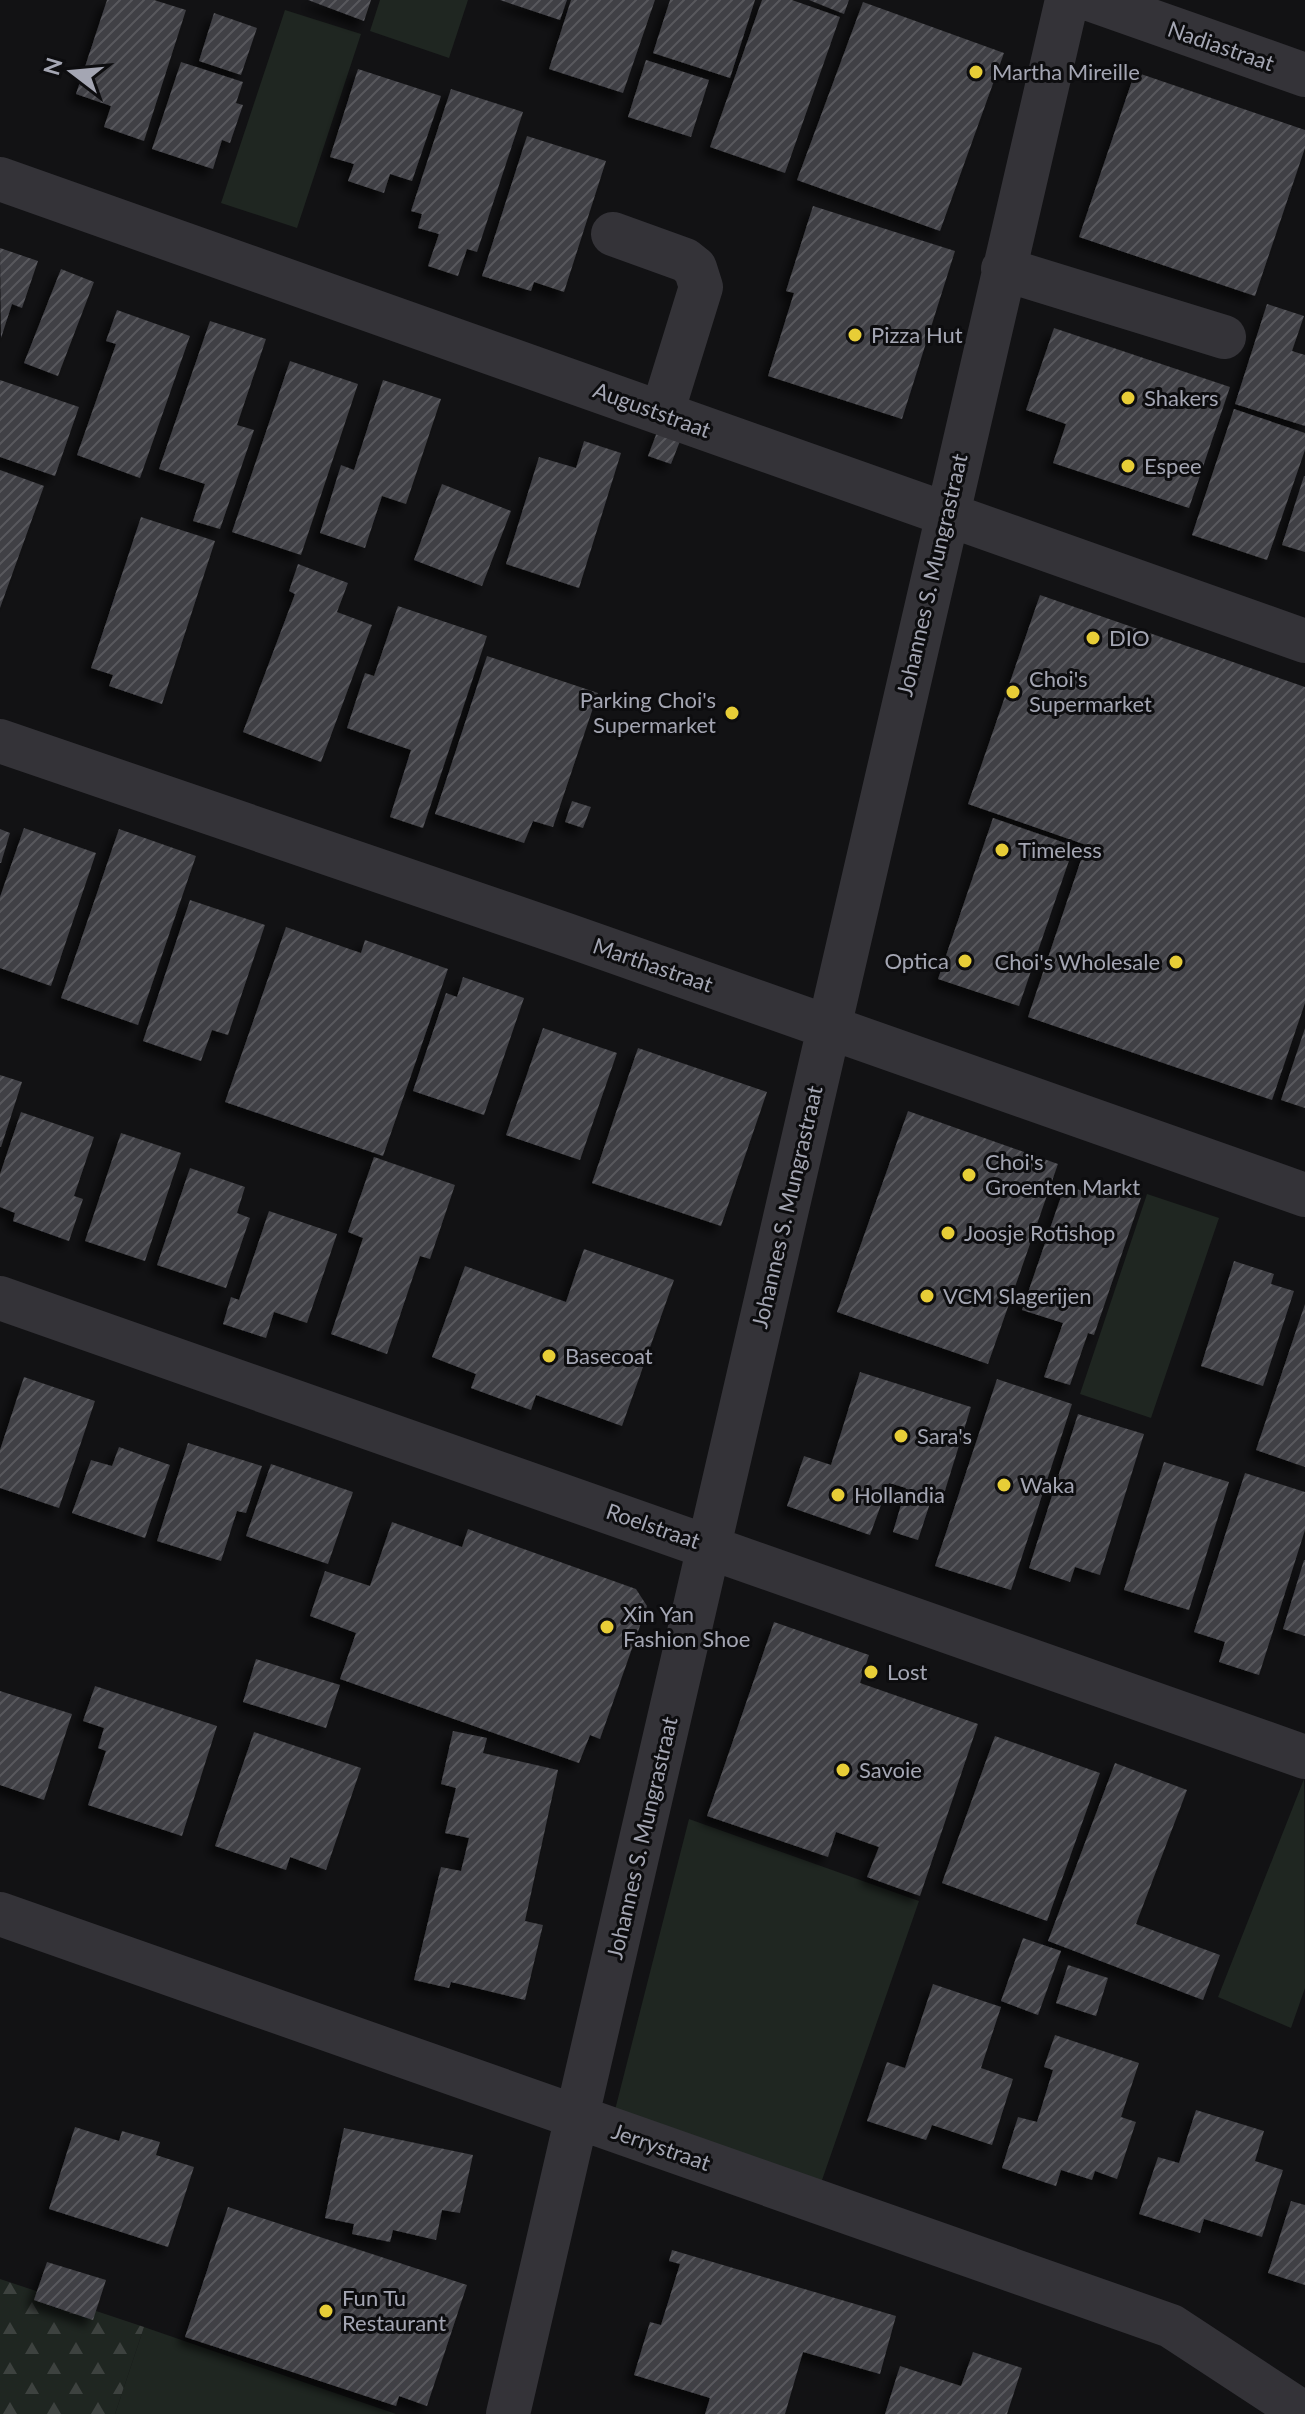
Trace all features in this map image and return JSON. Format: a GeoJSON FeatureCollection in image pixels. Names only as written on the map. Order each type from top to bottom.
{"type":"FeatureCollection","features":[{"type":"Feature","properties":{"kind":"street","name":"Johannes S. Mungrastraat"},"geometry":{"type":"LineString","coordinates":[[508,2414],[1067,0]]}},
{"type":"Feature","properties":{"kind":"street","name":"Nadiastraat"},"geometry":{"type":"LineString","coordinates":[[1092,0],[1305,75]]}},
{"type":"Feature","properties":{"kind":"street","name":"Auguststraat"},"geometry":{"type":"LineString","coordinates":[[0,179],[1305,641]]}},
{"type":"Feature","properties":{"kind":"street"},"geometry":{"type":"LineString","coordinates":[[613,234],[685,260],[695,268],[701,287],[662,413]]}},
{"type":"Feature","properties":{"kind":"street"},"geometry":{"type":"LineString","coordinates":[[1003,269],[1224,337]]}},
{"type":"Feature","properties":{"kind":"street","name":"Marthastraat"},"geometry":{"type":"LineString","coordinates":[[0,741],[827,1026],[1305,1195]]}},
{"type":"Feature","properties":{"kind":"street","name":"Roelstraat"},"geometry":{"type":"LineString","coordinates":[[0,1298],[1305,1757]]}},
{"type":"Feature","properties":{"kind":"street","name":"Jerrystraat"},"geometry":{"type":"LineString","coordinates":[[0,1914],[1171,2326],[1305,2414]]}},
{"type":"Feature","properties":{"kind":"green space"},"geometry":{"type":"Polygon","coordinates":[[[380,0],[468,0],[449,58],[370,31],[380,0]]]}},
{"type":"Feature","properties":{"kind":"green space"},"geometry":{"type":"Polygon","coordinates":[[[285,10],[361,34],[297,228],[221,203],[285,10]]]}},
{"type":"Feature","properties":{"kind":"green space"},"geometry":{"type":"Polygon","coordinates":[[[1147,1194],[1219,1218],[1151,1418],[1080,1394],[1147,1194]]]}},
{"type":"Feature","properties":{"kind":"green space"},"geometry":{"type":"Polygon","coordinates":[[[1304,1779],[1305,1988],[1291,2028],[1218,1997],[1304,1779]]]}},
{"type":"Feature","properties":{"kind":"green space"},"geometry":{"type":"Polygon","coordinates":[[[689,1819],[919,1901],[821,2183],[615,2110],[689,1819]]]}},
{"type":"Feature","properties":{"kind":"green space"},"geometry":{"type":"Polygon","coordinates":[[[0,2279],[144,2327],[115,2414],[0,2414],[0,2279]]]}},
{"type":"Feature","properties":{"kind":"green space"},"geometry":{"type":"Polygon","coordinates":[[[144,2327],[396,2414],[115,2414],[144,2327]]]}},
{"type":"Feature","properties":{"kind":"building"},"geometry":{"type":"Polygon","coordinates":[[[107,0],[154,0],[186,10],[144,141],[104,127],[111,106],[76,94],[107,0]]]}},
{"type":"Feature","properties":{"kind":"building"},"geometry":{"type":"Polygon","coordinates":[[[308,0],[371,0],[364,21],[308,0]]]}},
{"type":"Feature","properties":{"kind":"building"},"geometry":{"type":"Polygon","coordinates":[[[500,0],[567,0],[560,20],[500,0]]]}},
{"type":"Feature","properties":{"kind":"building"},"geometry":{"type":"Polygon","coordinates":[[[571,0],[655,0],[623,93],[549,69],[571,0]]]}},
{"type":"Feature","properties":{"kind":"building"},"geometry":{"type":"Polygon","coordinates":[[[670,0],[755,0],[730,78],[653,53],[670,0]]]}},
{"type":"Feature","properties":{"kind":"building"},"geometry":{"type":"Polygon","coordinates":[[[762,0],[792,0],[840,17],[785,173],[710,147],[762,0]]]}},
{"type":"Feature","properties":{"kind":"building"},"geometry":{"type":"Polygon","coordinates":[[[809,0],[849,0],[844,14],[809,0]]]}},
{"type":"Feature","properties":{"kind":"building"},"geometry":{"type":"Polygon","coordinates":[[[863,2],[1004,53],[940,231],[797,180],[863,2]]]}},
{"type":"Feature","properties":{"kind":"building"},"geometry":{"type":"Polygon","coordinates":[[[214,13],[257,28],[241,75],[199,61],[214,13]]]}},
{"type":"Feature","properties":{"kind":"building"},"geometry":{"type":"Polygon","coordinates":[[[646,60],[709,80],[691,137],[628,117],[646,60]]]}},
{"type":"Feature","properties":{"kind":"building"},"geometry":{"type":"Polygon","coordinates":[[[181,62],[243,82],[236,103],[243,105],[230,143],[222,140],[213,169],[152,149],[181,62]]]}},
{"type":"Feature","properties":{"kind":"building"},"geometry":{"type":"Polygon","coordinates":[[[358,69],[441,96],[412,181],[390,174],[384,193],[348,181],[354,164],[330,157],[358,69]]]}},
{"type":"Feature","properties":{"kind":"building"},"geometry":{"type":"Polygon","coordinates":[[[1135,72],[1305,130],[1305,148],[1255,296],[1079,237],[1135,72]]]}},
{"type":"Feature","properties":{"kind":"building"},"geometry":{"type":"Polygon","coordinates":[[[451,89],[523,112],[477,252],[467,249],[458,276],[428,266],[439,234],[418,228],[422,214],[411,211],[451,89]]]}},
{"type":"Feature","properties":{"kind":"building"},"geometry":{"type":"Polygon","coordinates":[[[527,136],[606,161],[564,292],[534,282],[531,291],[482,276],[527,136]]]}},
{"type":"Feature","properties":{"kind":"building","name":"Pizza Hut"},"geometry":{"type":"Polygon","coordinates":[[[813,206],[955,251],[902,419],[768,376],[794,293],[786,291],[813,206]]]}},
{"type":"Feature","properties":{"kind":"building"},"geometry":{"type":"Polygon","coordinates":[[[0,248],[38,261],[22,308],[12,304],[1,338],[0,248]]]}},
{"type":"Feature","properties":{"kind":"building"},"geometry":{"type":"Polygon","coordinates":[[[61,269],[94,282],[58,376],[24,363],[61,269]]]}},
{"type":"Feature","properties":{"kind":"building"},"geometry":{"type":"Polygon","coordinates":[[[1267,304],[1304,316],[1292,351],[1305,355],[1305,426],[1235,404],[1267,304]]]}},
{"type":"Feature","properties":{"kind":"building"},"geometry":{"type":"Polygon","coordinates":[[[117,310],[190,336],[140,478],[77,455],[116,344],[106,341],[117,310]]]}},
{"type":"Feature","properties":{"kind":"building"},"geometry":{"type":"Polygon","coordinates":[[[210,321],[266,339],[237,425],[254,430],[220,529],[193,521],[205,484],[159,469],[210,321]]]}},
{"type":"Feature","properties":{"kind":"building","name":"Shakers"},"geometry":{"type":"Polygon","coordinates":[[[1054,328],[1230,387],[1189,508],[1053,463],[1066,424],[1026,410],[1054,328]]]}},
{"type":"Feature","properties":{"kind":"building"},"geometry":{"type":"Polygon","coordinates":[[[290,361],[358,384],[301,555],[232,532],[290,361]]]}},
{"type":"Feature","properties":{"kind":"building"},"geometry":{"type":"Polygon","coordinates":[[[0,380],[79,407],[55,476],[0,457],[0,380]]]}},
{"type":"Feature","properties":{"kind":"building"},"geometry":{"type":"Polygon","coordinates":[[[383,380],[441,399],[406,504],[382,496],[365,548],[320,533],[341,465],[354,470],[383,380]]]}},
{"type":"Feature","properties":{"kind":"building"},"geometry":{"type":"Polygon","coordinates":[[[1234,409],[1305,433],[1305,450],[1267,560],[1192,535],[1234,409]]]}},
{"type":"Feature","properties":{"kind":"building"},"geometry":{"type":"Polygon","coordinates":[[[659,427],[682,436],[671,464],[648,456],[659,427]]]}},
{"type":"Feature","properties":{"kind":"building"},"geometry":{"type":"Polygon","coordinates":[[[584,441],[621,453],[579,588],[506,564],[539,457],[576,468],[584,441]]]}},
{"type":"Feature","properties":{"kind":"building"},"geometry":{"type":"Polygon","coordinates":[[[0,470],[44,486],[0,608],[0,470]]]}},
{"type":"Feature","properties":{"kind":"building"},"geometry":{"type":"Polygon","coordinates":[[[1305,476],[1305,552],[1282,545],[1305,476]]]}},
{"type":"Feature","properties":{"kind":"building"},"geometry":{"type":"Polygon","coordinates":[[[442,484],[511,511],[482,586],[414,560],[442,484]]]}},
{"type":"Feature","properties":{"kind":"building"},"geometry":{"type":"Polygon","coordinates":[[[141,517],[215,541],[162,704],[109,686],[113,675],[91,668],[141,517]]]}},
{"type":"Feature","properties":{"kind":"building"},"geometry":{"type":"Polygon","coordinates":[[[298,564],[348,583],[337,612],[372,625],[321,762],[243,732],[295,594],[289,591],[298,564]]]}},
{"type":"Feature","properties":{"kind":"building"},"geometry":{"type":"Polygon","coordinates":[[[1040,595],[1305,687],[1305,1003],[1272,1100],[1028,1017],[1086,845],[968,804],[1040,595]]]}},
{"type":"Feature","properties":{"kind":"building"},"geometry":{"type":"Polygon","coordinates":[[[398,606],[487,636],[423,828],[390,817],[411,750],[347,728],[365,673],[374,676],[398,606]]]}},
{"type":"Feature","properties":{"kind":"building"},"geometry":{"type":"Polygon","coordinates":[[[487,656],[598,693],[553,827],[533,821],[524,843],[435,814],[487,656]]]}},
{"type":"Feature","properties":{"kind":"building"},"geometry":{"type":"Polygon","coordinates":[[[572,801],[591,807],[583,828],[565,822],[572,801]]]}},
{"type":"Feature","properties":{"kind":"building"},"geometry":{"type":"Polygon","coordinates":[[[993,818],[1074,846],[1019,1006],[938,979],[993,818]]]}},
{"type":"Feature","properties":{"kind":"building"},"geometry":{"type":"Polygon","coordinates":[[[24,828],[96,853],[51,986],[0,968],[0,897],[24,828]]]}},
{"type":"Feature","properties":{"kind":"building"},"geometry":{"type":"Polygon","coordinates":[[[0,829],[10,833],[1,863],[0,863],[0,829]]]}},
{"type":"Feature","properties":{"kind":"building"},"geometry":{"type":"Polygon","coordinates":[[[119,829],[196,856],[138,1025],[61,998],[119,829]]]}},
{"type":"Feature","properties":{"kind":"building"},"geometry":{"type":"Polygon","coordinates":[[[190,900],[265,925],[228,1035],[212,1030],[201,1061],[143,1041],[190,900]]]}},
{"type":"Feature","properties":{"kind":"building"},"geometry":{"type":"Polygon","coordinates":[[[286,927],[361,953],[365,940],[448,969],[383,1156],[225,1102],[286,927]]]}},
{"type":"Feature","properties":{"kind":"building"},"geometry":{"type":"Polygon","coordinates":[[[463,977],[524,998],[484,1115],[413,1091],[446,993],[457,997],[463,977]]]}},
{"type":"Feature","properties":{"kind":"building"},"geometry":{"type":"Polygon","coordinates":[[[543,1028],[617,1053],[580,1160],[506,1135],[543,1028]]]}},
{"type":"Feature","properties":{"kind":"building"},"geometry":{"type":"Polygon","coordinates":[[[1305,1028],[1305,1108],[1281,1100],[1305,1028]]]}},
{"type":"Feature","properties":{"kind":"building"},"geometry":{"type":"Polygon","coordinates":[[[638,1048],[767,1092],[721,1226],[592,1183],[638,1048]]]}},
{"type":"Feature","properties":{"kind":"building"},"geometry":{"type":"Polygon","coordinates":[[[0,1075],[22,1082],[1,1147],[0,1147],[0,1075]]]}},
{"type":"Feature","properties":{"kind":"building"},"geometry":{"type":"Polygon","coordinates":[[[908,1111],[1058,1164],[988,1364],[837,1312],[908,1111]]]}},
{"type":"Feature","properties":{"kind":"building"},"geometry":{"type":"Polygon","coordinates":[[[21,1112],[94,1137],[74,1196],[83,1199],[69,1241],[13,1221],[15,1213],[0,1207],[0,1174],[21,1112]]]}},
{"type":"Feature","properties":{"kind":"building"},"geometry":{"type":"Polygon","coordinates":[[[121,1133],[181,1153],[145,1261],[85,1241],[121,1133]]]}},
{"type":"Feature","properties":{"kind":"building"},"geometry":{"type":"Polygon","coordinates":[[[374,1157],[455,1185],[430,1259],[420,1256],[387,1354],[331,1334],[363,1238],[348,1232],[374,1157]]]}},
{"type":"Feature","properties":{"kind":"building"},"geometry":{"type":"Polygon","coordinates":[[[190,1168],[245,1187],[237,1213],[250,1218],[226,1288],[157,1265],[190,1168]]]}},
{"type":"Feature","properties":{"kind":"building"},"geometry":{"type":"Polygon","coordinates":[[[1065,1185],[1103,1198],[1107,1187],[1141,1198],[1094,1335],[1088,1333],[1070,1385],[1044,1377],[1063,1323],[1022,1310],[1065,1185]]]}},
{"type":"Feature","properties":{"kind":"building"},"geometry":{"type":"Polygon","coordinates":[[[269,1211],[337,1234],[307,1323],[274,1312],[266,1338],[223,1324],[231,1297],[239,1300],[269,1211]]]}},
{"type":"Feature","properties":{"kind":"building"},"geometry":{"type":"Polygon","coordinates":[[[584,1249],[674,1280],[622,1426],[536,1395],[531,1410],[471,1388],[476,1374],[432,1357],[465,1266],[566,1302],[584,1249]]]}},
{"type":"Feature","properties":{"kind":"building"},"geometry":{"type":"Polygon","coordinates":[[[1234,1261],[1274,1274],[1271,1284],[1294,1291],[1263,1386],[1201,1366],[1234,1261]]]}},
{"type":"Feature","properties":{"kind":"building"},"geometry":{"type":"Polygon","coordinates":[[[1305,1304],[1305,1467],[1256,1450],[1305,1304]]]}},
{"type":"Feature","properties":{"kind":"building","name":"Sara's"},"geometry":{"type":"Polygon","coordinates":[[[860,1372],[971,1407],[943,1497],[933,1494],[918,1540],[893,1532],[906,1488],[889,1483],[870,1535],[787,1506],[804,1456],[831,1465],[860,1372]]]}},
{"type":"Feature","properties":{"kind":"building"},"geometry":{"type":"Polygon","coordinates":[[[24,1377],[95,1401],[59,1508],[0,1488],[0,1450],[24,1377]]]}},
{"type":"Feature","properties":{"kind":"building","name":"Waka"},"geometry":{"type":"Polygon","coordinates":[[[997,1379],[1072,1404],[1011,1590],[935,1566],[997,1379]]]}},
{"type":"Feature","properties":{"kind":"building"},"geometry":{"type":"Polygon","coordinates":[[[1078,1414],[1144,1434],[1100,1575],[1075,1567],[1070,1582],[1029,1568],[1078,1414]]]}},
{"type":"Feature","properties":{"kind":"building"},"geometry":{"type":"Polygon","coordinates":[[[188,1443],[262,1466],[246,1513],[237,1511],[221,1561],[157,1541],[188,1443]]]}},
{"type":"Feature","properties":{"kind":"building"},"geometry":{"type":"Polygon","coordinates":[[[119,1447],[170,1465],[145,1538],[72,1513],[91,1460],[112,1466],[119,1447]]]}},
{"type":"Feature","properties":{"kind":"building"},"geometry":{"type":"Polygon","coordinates":[[[1164,1462],[1229,1482],[1189,1610],[1124,1590],[1164,1462]]]}},
{"type":"Feature","properties":{"kind":"building"},"geometry":{"type":"Polygon","coordinates":[[[271,1464],[353,1492],[328,1564],[246,1536],[271,1464]]]}},
{"type":"Feature","properties":{"kind":"building"},"geometry":{"type":"Polygon","coordinates":[[[1245,1473],[1305,1492],[1305,1530],[1259,1675],[1219,1662],[1225,1642],[1194,1632],[1245,1473]]]}},
{"type":"Feature","properties":{"kind":"building"},"geometry":{"type":"Polygon","coordinates":[[[392,1522],[462,1547],[468,1529],[636,1589],[647,1606],[600,1739],[590,1735],[579,1763],[340,1679],[356,1633],[310,1616],[325,1571],[370,1586],[392,1522]]]}},
{"type":"Feature","properties":{"kind":"building"},"geometry":{"type":"Polygon","coordinates":[[[1305,1560],[1305,1636],[1283,1629],[1305,1560]]]}},
{"type":"Feature","properties":{"kind":"building","name":"Savoie"},"geometry":{"type":"Polygon","coordinates":[[[774,1622],[869,1655],[860,1683],[978,1724],[920,1896],[867,1877],[879,1847],[836,1832],[828,1857],[707,1816],[774,1622]]]}},
{"type":"Feature","properties":{"kind":"building"},"geometry":{"type":"Polygon","coordinates":[[[256,1659],[340,1685],[326,1728],[243,1702],[256,1659]]]}},
{"type":"Feature","properties":{"kind":"building"},"geometry":{"type":"Polygon","coordinates":[[[95,1686],[217,1726],[182,1836],[88,1805],[106,1751],[98,1748],[104,1728],[83,1721],[95,1686]]]}},
{"type":"Feature","properties":{"kind":"building"},"geometry":{"type":"Polygon","coordinates":[[[0,1691],[72,1714],[44,1800],[0,1785],[0,1691]]]}},
{"type":"Feature","properties":{"kind":"building"},"geometry":{"type":"Polygon","coordinates":[[[453,1731],[487,1738],[483,1753],[558,1770],[525,1921],[543,1925],[525,2000],[451,1982],[449,1988],[414,1980],[441,1867],[461,1871],[469,1838],[445,1833],[456,1788],[441,1784],[453,1731]]]}},
{"type":"Feature","properties":{"kind":"building"},"geometry":{"type":"Polygon","coordinates":[[[254,1732],[361,1768],[326,1870],[290,1857],[286,1870],[215,1846],[254,1732]]]}},
{"type":"Feature","properties":{"kind":"building"},"geometry":{"type":"Polygon","coordinates":[[[995,1736],[1100,1773],[1047,1921],[942,1883],[995,1736]]]}},
{"type":"Feature","properties":{"kind":"building"},"geometry":{"type":"Polygon","coordinates":[[[1115,1763],[1187,1790],[1136,1924],[1220,1955],[1203,2000],[1048,1941],[1115,1763]]]}},
{"type":"Feature","properties":{"kind":"building"},"geometry":{"type":"Polygon","coordinates":[[[1023,1938],[1061,1951],[1038,2015],[1001,2001],[1023,1938]]]}},
{"type":"Feature","properties":{"kind":"building"},"geometry":{"type":"Polygon","coordinates":[[[1068,1965],[1108,1978],[1096,2016],[1056,2003],[1068,1965]]]}},
{"type":"Feature","properties":{"kind":"building"},"geometry":{"type":"Polygon","coordinates":[[[933,1984],[1001,2007],[981,2068],[1013,2079],[992,2145],[932,2125],[926,2140],[867,2121],[887,2062],[905,2068],[933,1984]]]}},
{"type":"Feature","properties":{"kind":"building"},"geometry":{"type":"Polygon","coordinates":[[[1055,2035],[1139,2063],[1121,2117],[1136,2122],[1117,2179],[1095,2171],[1092,2180],[1061,2170],[1056,2186],[1002,2168],[1018,2117],[1037,2122],[1053,2070],[1044,2067],[1055,2035]]]}},
{"type":"Feature","properties":{"kind":"building"},"geometry":{"type":"Polygon","coordinates":[[[1196,2110],[1264,2131],[1255,2161],[1283,2170],[1262,2237],[1204,2219],[1200,2233],[1139,2214],[1158,2157],[1179,2163],[1196,2110]]]}},
{"type":"Feature","properties":{"kind":"building"},"geometry":{"type":"Polygon","coordinates":[[[75,2127],[119,2141],[122,2131],[160,2142],[156,2155],[194,2167],[168,2247],[49,2209],[75,2127]]]}},
{"type":"Feature","properties":{"kind":"building"},"geometry":{"type":"Polygon","coordinates":[[[344,2128],[473,2155],[460,2213],[442,2210],[436,2240],[393,2230],[390,2242],[352,2234],[354,2224],[325,2218],[344,2128]]]}},
{"type":"Feature","properties":{"kind":"building"},"geometry":{"type":"Polygon","coordinates":[[[1291,2201],[1305,2205],[1305,2285],[1268,2273],[1291,2201]]]}},
{"type":"Feature","properties":{"kind":"building","name":"Fun Tu Restaurant"},"geometry":{"type":"Polygon","coordinates":[[[228,2207],[467,2285],[427,2406],[399,2396],[396,2406],[185,2337],[228,2207]]]}},
{"type":"Feature","properties":{"kind":"building"},"geometry":{"type":"Polygon","coordinates":[[[672,2250],[896,2316],[880,2374],[803,2352],[785,2414],[705,2414],[710,2398],[634,2375],[650,2322],[661,2325],[680,2264],[669,2261],[672,2250]]]}},
{"type":"Feature","properties":{"kind":"building"},"geometry":{"type":"Polygon","coordinates":[[[47,2262],[106,2280],[93,2320],[34,2300],[47,2262]]]}},
{"type":"Feature","properties":{"kind":"building"},"geometry":{"type":"Polygon","coordinates":[[[973,2352],[1022,2368],[1007,2414],[885,2414],[900,2366],[961,2386],[973,2352]]]}},
{"type":"Feature","properties":{"kind":"place","name":"Martha Mireille"},"geometry":{"type":"Point","coordinates":[976,72]}},
{"type":"Feature","properties":{"kind":"place","name":"Pizza Hut"},"geometry":{"type":"Point","coordinates":[855,335]}},
{"type":"Feature","properties":{"kind":"place","name":"Shakers"},"geometry":{"type":"Point","coordinates":[1128,398]}},
{"type":"Feature","properties":{"kind":"place","name":"Espee"},"geometry":{"type":"Point","coordinates":[1128,466]}},
{"type":"Feature","properties":{"kind":"place","name":"DIO"},"geometry":{"type":"Point","coordinates":[1093,638]}},
{"type":"Feature","properties":{"kind":"place","name":"Choi's Supermarket"},"geometry":{"type":"Point","coordinates":[1013,692]}},
{"type":"Feature","properties":{"kind":"place","name":"Parking Choi's Supermarket"},"geometry":{"type":"Point","coordinates":[732,713]}},
{"type":"Feature","properties":{"kind":"place","name":"Timeless"},"geometry":{"type":"Point","coordinates":[1002,850]}},
{"type":"Feature","properties":{"kind":"place","name":"Optica"},"geometry":{"type":"Point","coordinates":[965,961]}},
{"type":"Feature","properties":{"kind":"place","name":"Choi's Wholesale"},"geometry":{"type":"Point","coordinates":[1176,962]}},
{"type":"Feature","properties":{"kind":"place","name":"Choi's Groenten Markt"},"geometry":{"type":"Point","coordinates":[969,1175]}},
{"type":"Feature","properties":{"kind":"place","name":"Joosje Rotishop"},"geometry":{"type":"Point","coordinates":[948,1233]}},
{"type":"Feature","properties":{"kind":"place","name":"VCM Slagerijen"},"geometry":{"type":"Point","coordinates":[927,1296]}},
{"type":"Feature","properties":{"kind":"place","name":"Basecoat"},"geometry":{"type":"Point","coordinates":[549,1356]}},
{"type":"Feature","properties":{"kind":"place","name":"Sara's"},"geometry":{"type":"Point","coordinates":[901,1436]}},
{"type":"Feature","properties":{"kind":"place","name":"Waka"},"geometry":{"type":"Point","coordinates":[1004,1485]}},
{"type":"Feature","properties":{"kind":"place","name":"Hollandia"},"geometry":{"type":"Point","coordinates":[838,1495]}},
{"type":"Feature","properties":{"kind":"place","name":"Xin Yan Fashion Shoe"},"geometry":{"type":"Point","coordinates":[607,1627]}},
{"type":"Feature","properties":{"kind":"place","name":"Lost"},"geometry":{"type":"Point","coordinates":[871,1672]}},
{"type":"Feature","properties":{"kind":"place","name":"Savoie"},"geometry":{"type":"Point","coordinates":[843,1770]}},
{"type":"Feature","properties":{"kind":"place","name":"Fun Tu Restaurant"},"geometry":{"type":"Point","coordinates":[326,2311]}}]}
